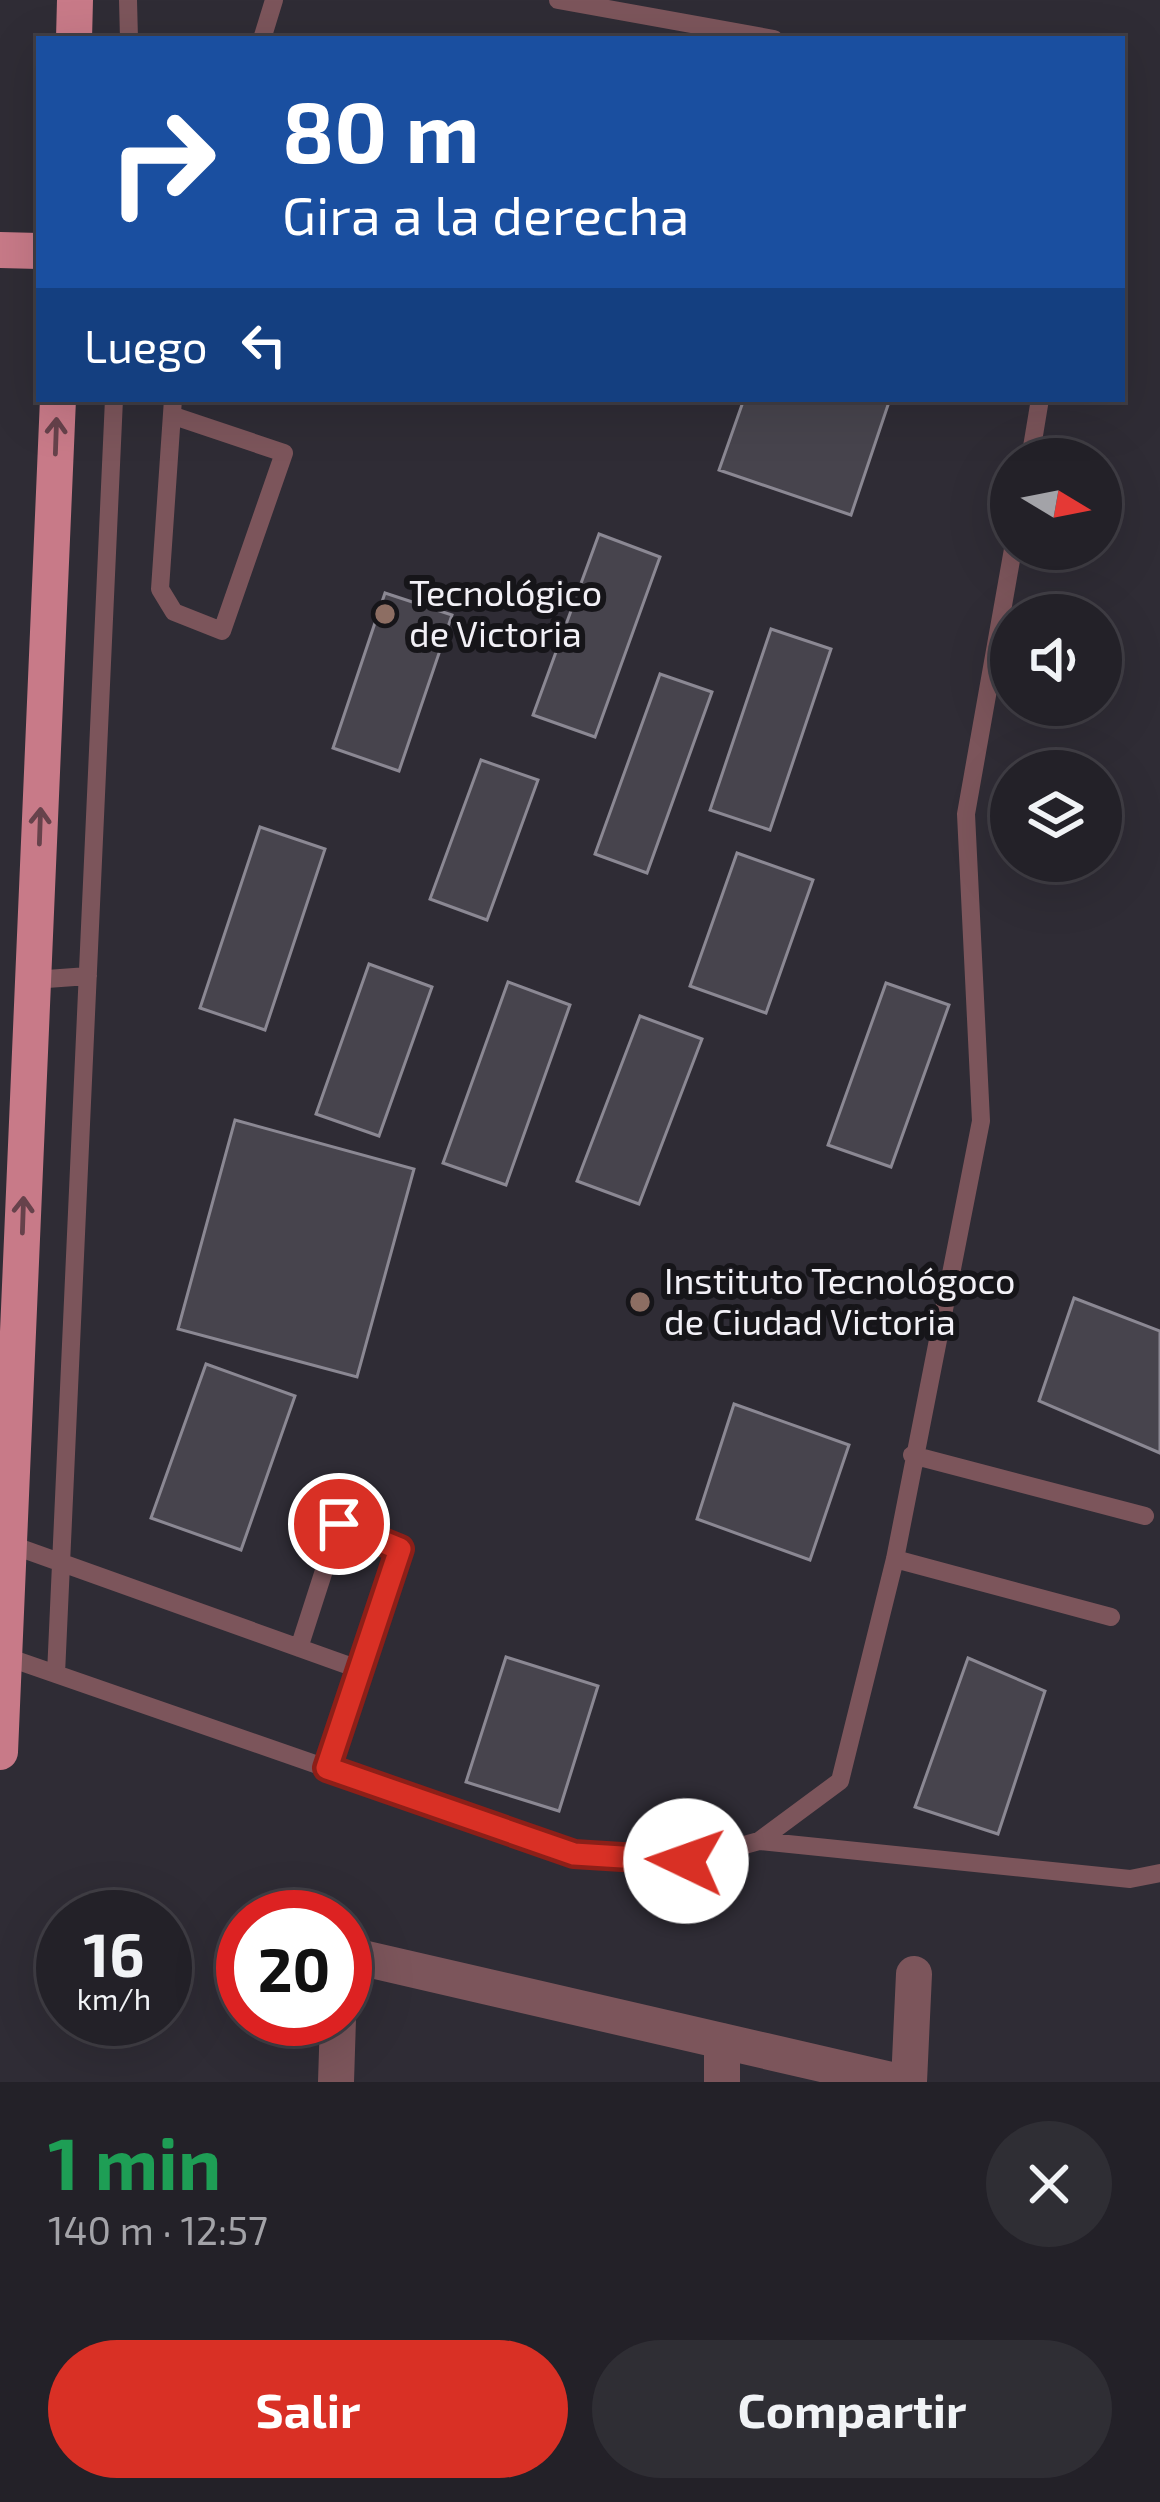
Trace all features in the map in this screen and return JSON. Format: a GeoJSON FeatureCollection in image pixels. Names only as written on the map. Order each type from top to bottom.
{"type":"FeatureCollection","features":[{"type":"Feature","properties":{"kind":"main road"},"geometry":{"type":"LineString","coordinates":[[74,36],[75,0]]}},
{"type":"Feature","properties":{"kind":"main road"},"geometry":{"type":"LineString","coordinates":[[0,250],[36,251]]}},
{"type":"Feature","properties":{"kind":"main road"},"geometry":{"type":"LineString","coordinates":[[0,1752],[58,402]]}},
{"type":"Feature","properties":{"kind":"street"},"geometry":{"type":"LineString","coordinates":[[372,1960],[904,2082],[914,1974]]}},
{"type":"Feature","properties":{"kind":"street"},"geometry":{"type":"LineString","coordinates":[[722,2042],[722,2082]]}},
{"type":"Feature","properties":{"kind":"street"},"geometry":{"type":"LineString","coordinates":[[336,2082],[337,2046]]}},
{"type":"Feature","properties":{"kind":"lane"},"geometry":{"type":"LineString","coordinates":[[128,0],[129,36]]}},
{"type":"Feature","properties":{"kind":"lane"},"geometry":{"type":"LineString","coordinates":[[263,36],[274,0]]}},
{"type":"Feature","properties":{"kind":"lane"},"geometry":{"type":"LineString","coordinates":[[558,0],[757,36]]}},
{"type":"Feature","properties":{"kind":"lane"},"geometry":{"type":"LineString","coordinates":[[56,1674],[114,402]]}},
{"type":"Feature","properties":{"kind":"lane"},"geometry":{"type":"LineString","coordinates":[[1034,438],[1040,402]]}},
{"type":"Feature","properties":{"kind":"lane"},"geometry":{"type":"LineString","coordinates":[[173,407],[284,453],[222,631],[174,611],[160,589],[173,407]]}},
{"type":"Feature","properties":{"kind":"lane"},"geometry":{"type":"LineString","coordinates":[[759,1841],[840,1781],[895,1559],[981,1121],[966,814],[1009,570]]}},
{"type":"Feature","properties":{"kind":"lane"},"geometry":{"type":"LineString","coordinates":[[33,980],[88,976]]}},
{"type":"Feature","properties":{"kind":"lane"},"geometry":{"type":"LineString","coordinates":[[912,1455],[1145,1516]]}},
{"type":"Feature","properties":{"kind":"lane"},"geometry":{"type":"LineString","coordinates":[[299,1648],[339,1524],[400,1549],[327,1768]]}},
{"type":"Feature","properties":{"kind":"lane"},"geometry":{"type":"LineString","coordinates":[[9,1544],[361,1670]]}},
{"type":"Feature","properties":{"kind":"lane"},"geometry":{"type":"LineString","coordinates":[[895,1559],[1111,1617]]}},
{"type":"Feature","properties":{"kind":"lane"},"geometry":{"type":"LineString","coordinates":[[3,1678],[56,1674],[574,1854],[686,1861],[759,1841],[1130,1879],[1160,1873]]}},
{"type":"Feature","properties":{"kind":"building"},"geometry":{"type":"Polygon","coordinates":[[[743,402],[889,402],[851,515],[719,470],[743,402]]]}},
{"type":"Feature","properties":{"kind":"building"},"geometry":{"type":"Polygon","coordinates":[[[599,534],[660,557],[595,737],[533,715],[599,534]]]}},
{"type":"Feature","properties":{"kind":"building"},"geometry":{"type":"Polygon","coordinates":[[[385,593],[452,615],[399,771],[333,748],[385,593]]]}},
{"type":"Feature","properties":{"kind":"building"},"geometry":{"type":"Polygon","coordinates":[[[771,629],[831,649],[770,830],[710,810],[771,629]]]}},
{"type":"Feature","properties":{"kind":"building"},"geometry":{"type":"Polygon","coordinates":[[[660,674],[712,692],[647,873],[595,854],[660,674]]]}},
{"type":"Feature","properties":{"kind":"building"},"geometry":{"type":"Polygon","coordinates":[[[481,760],[538,780],[487,920],[430,899],[481,760]]]}},
{"type":"Feature","properties":{"kind":"building"},"geometry":{"type":"Polygon","coordinates":[[[260,827],[325,849],[265,1030],[200,1008],[260,827]]]}},
{"type":"Feature","properties":{"kind":"building"},"geometry":{"type":"Polygon","coordinates":[[[737,853],[813,880],[766,1013],[690,986],[737,853]]]}},
{"type":"Feature","properties":{"kind":"building"},"geometry":{"type":"Polygon","coordinates":[[[369,964],[432,987],[379,1136],[316,1114],[369,964]]]}},
{"type":"Feature","properties":{"kind":"building"},"geometry":{"type":"Polygon","coordinates":[[[508,982],[570,1005],[506,1185],[443,1163],[508,982]]]}},
{"type":"Feature","properties":{"kind":"building"},"geometry":{"type":"Polygon","coordinates":[[[886,983],[949,1005],[891,1167],[828,1145],[886,983]]]}},
{"type":"Feature","properties":{"kind":"building"},"geometry":{"type":"Polygon","coordinates":[[[640,1016],[702,1039],[639,1204],[577,1181],[640,1016]]]}},
{"type":"Feature","properties":{"kind":"building"},"geometry":{"type":"Polygon","coordinates":[[[235,1120],[414,1169],[357,1377],[178,1329],[235,1120]]]}},
{"type":"Feature","properties":{"kind":"building"},"geometry":{"type":"Polygon","coordinates":[[[1074,1298],[1160,1331],[1160,1453],[1039,1401],[1074,1298]]]}},
{"type":"Feature","properties":{"kind":"building"},"geometry":{"type":"Polygon","coordinates":[[[206,1364],[295,1396],[241,1550],[151,1518],[206,1364]]]}},
{"type":"Feature","properties":{"kind":"building"},"geometry":{"type":"Polygon","coordinates":[[[734,1404],[849,1445],[810,1560],[697,1519],[734,1404]]]}},
{"type":"Feature","properties":{"kind":"building"},"geometry":{"type":"Polygon","coordinates":[[[506,1657],[598,1686],[559,1811],[466,1782],[506,1657]]]}},
{"type":"Feature","properties":{"kind":"building"},"geometry":{"type":"Polygon","coordinates":[[[968,1658],[1045,1691],[998,1834],[915,1807],[968,1658]]]}},
{"type":"Feature","properties":{"kind":"place","name":"Tecnológico de Victoria"},"geometry":{"type":"Point","coordinates":[385,614]}},
{"type":"Feature","properties":{"kind":"place","name":"Instituto Tecnológoco de Ciudad Victoria"},"geometry":{"type":"Point","coordinates":[640,1302]}},
{"type":"Feature","properties":{"kind":"route"},"geometry":{"type":"LineString","coordinates":[[339,1524],[400,1549],[327,1768],[574,1854],[686,1861]]}}]}
